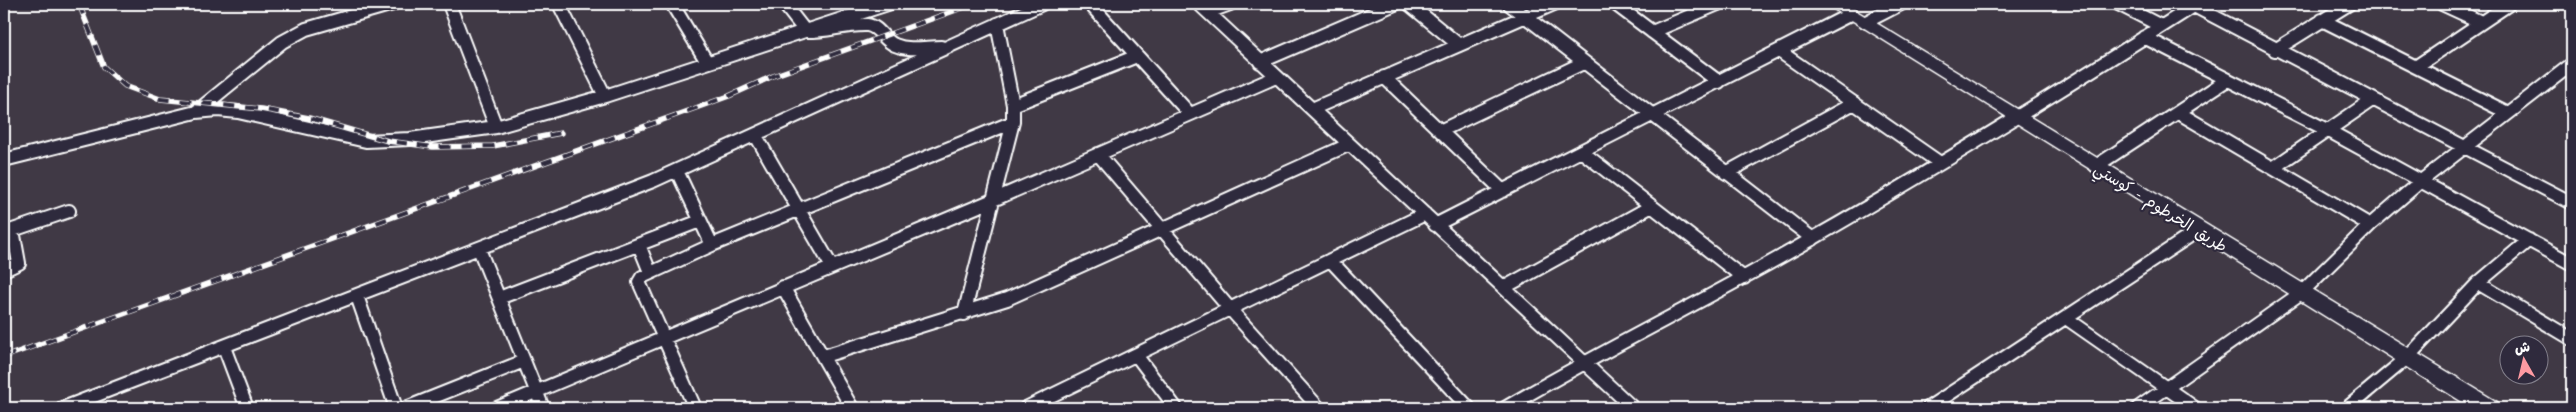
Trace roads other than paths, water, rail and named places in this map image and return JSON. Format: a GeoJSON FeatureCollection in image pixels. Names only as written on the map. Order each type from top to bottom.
{"type":"FeatureCollection","features":[{"type":"Feature","properties":{"kind":"highway","name":"طريق الخرطوم - كوستي"},"geometry":{"type":"LineString","coordinates":[[1834,4],[2489,408]]}},
{"type":"Feature","properties":{"kind":"street"},"geometry":{"type":"LineString","coordinates":[[196,112],[282,42],[306,29],[393,4]]}},
{"type":"Feature","properties":{"kind":"street"},"geometry":{"type":"LineString","coordinates":[[448,4],[496,127]]}},
{"type":"Feature","properties":{"kind":"street"},"geometry":{"type":"LineString","coordinates":[[559,4],[605,96]]}},
{"type":"Feature","properties":{"kind":"street"},"geometry":{"type":"LineString","coordinates":[[672,4],[707,62]]}},
{"type":"Feature","properties":{"kind":"street"},"geometry":{"type":"LineString","coordinates":[[784,4],[805,31],[821,32],[867,25],[874,26],[889,42],[898,46],[946,47]]}},
{"type":"Feature","properties":{"kind":"street"},"geometry":{"type":"LineString","coordinates":[[4,160],[196,112],[218,110],[238,112],[366,141],[410,139],[496,127],[605,96],[888,4]]}},
{"type":"Feature","properties":{"kind":"street"},"geometry":{"type":"LineString","coordinates":[[64,408],[677,171],[1042,4]]}},
{"type":"Feature","properties":{"kind":"street"},"geometry":{"type":"LineString","coordinates":[[1090,4],[1190,114]]}},
{"type":"Feature","properties":{"kind":"street"},"geometry":{"type":"LineString","coordinates":[[1204,8],[1230,4]]}},
{"type":"Feature","properties":{"kind":"street"},"geometry":{"type":"LineString","coordinates":[[1260,62],[1395,4]]}},
{"type":"Feature","properties":{"kind":"street"},"geometry":{"type":"LineString","coordinates":[[1409,4],[1459,45]]}},
{"type":"Feature","properties":{"kind":"street"},"geometry":{"type":"LineString","coordinates":[[1509,4],[1650,116],[1812,239]]}},
{"type":"Feature","properties":{"kind":"street"},"geometry":{"type":"LineString","coordinates":[[1312,109],[1554,4]]}},
{"type":"Feature","properties":{"kind":"street"},"geometry":{"type":"LineString","coordinates":[[1615,4],[1719,82]]}},
{"type":"Feature","properties":{"kind":"street"},"geometry":{"type":"LineString","coordinates":[[1652,32],[1718,4]]}},
{"type":"Feature","properties":{"kind":"street"},"geometry":{"type":"LineString","coordinates":[[1435,225],[1778,51],[1858,18],[1901,4]]}},
{"type":"Feature","properties":{"kind":"street"},"geometry":{"type":"LineString","coordinates":[[2118,4],[2161,26]]}},
{"type":"Feature","properties":{"kind":"street"},"geometry":{"type":"LineString","coordinates":[[2275,50],[2349,4]]}},
{"type":"Feature","properties":{"kind":"street"},"geometry":{"type":"LineString","coordinates":[[2442,4],[2481,22]]}},
{"type":"Feature","properties":{"kind":"street"},"geometry":{"type":"LineString","coordinates":[[2416,66],[2509,4]]}},
{"type":"Feature","properties":{"kind":"street"},"geometry":{"type":"LineString","coordinates":[[1505,408],[1584,361],[1744,278],[1812,239],[2018,118],[2196,5],[2275,50],[2571,200]]}},
{"type":"Feature","properties":{"kind":"street"},"geometry":{"type":"LineString","coordinates":[[1204,8],[1348,145],[1505,287],[1633,408]]}},
{"type":"Feature","properties":{"kind":"street"},"geometry":{"type":"LineString","coordinates":[[2322,20],[2508,113]]}},
{"type":"Feature","properties":{"kind":"street"},"geometry":{"type":"LineString","coordinates":[[964,314],[1013,122],[1014,105],[997,24]]}},
{"type":"Feature","properties":{"kind":"street"},"geometry":{"type":"LineString","coordinates":[[2144,37],[2329,131],[2572,264]]}},
{"type":"Feature","properties":{"kind":"street"},"geometry":{"type":"LineString","coordinates":[[1778,51],[1940,163]]}},
{"type":"Feature","properties":{"kind":"street"},"geometry":{"type":"LineString","coordinates":[[1014,105],[1137,56]]}},
{"type":"Feature","properties":{"kind":"street"},"geometry":{"type":"LineString","coordinates":[[1442,130],[1583,63]]}},
{"type":"Feature","properties":{"kind":"street"},"geometry":{"type":"LineString","coordinates":[[2138,408],[2165,387],[2301,293],[2370,225],[2421,181],[2572,64]]}},
{"type":"Feature","properties":{"kind":"street"},"geometry":{"type":"LineString","coordinates":[[497,408],[993,200],[1276,77]]}},
{"type":"Feature","properties":{"kind":"street"},"geometry":{"type":"LineString","coordinates":[[1384,77],[1442,130],[1503,191]]}},
{"type":"Feature","properties":{"kind":"street"},"geometry":{"type":"LineString","coordinates":[[2096,166],[2227,80]]}},
{"type":"Feature","properties":{"kind":"street"},"geometry":{"type":"LineString","coordinates":[[2273,168],[2372,100]]}},
{"type":"Feature","properties":{"kind":"street"},"geometry":{"type":"LineString","coordinates":[[1726,173],[1854,103]]}},
{"type":"Feature","properties":{"kind":"street"},"geometry":{"type":"LineString","coordinates":[[2179,113],[2370,225]]}},
{"type":"Feature","properties":{"kind":"street"},"geometry":{"type":"LineString","coordinates":[[695,408],[662,338],[639,282],[650,272],[1013,122]]}},
{"type":"Feature","properties":{"kind":"street"},"geometry":{"type":"LineString","coordinates":[[756,136],[832,267]]}},
{"type":"Feature","properties":{"kind":"street"},"geometry":{"type":"LineString","coordinates":[[824,356],[964,314],[1007,299],[1164,230],[1348,145]]}},
{"type":"Feature","properties":{"kind":"street"},"geometry":{"type":"LineString","coordinates":[[1581,151],[1744,278]]}},
{"type":"Feature","properties":{"kind":"street"},"geometry":{"type":"LineString","coordinates":[[1098,154],[1230,309],[1319,408]]}},
{"type":"Feature","properties":{"kind":"street"},"geometry":{"type":"LineString","coordinates":[[677,171],[712,245]]}},
{"type":"Feature","properties":{"kind":"street"},"geometry":{"type":"LineString","coordinates":[[1505,287],[1652,206]]}},
{"type":"Feature","properties":{"kind":"street"},"geometry":{"type":"LineString","coordinates":[[4,270],[19,263],[8,232],[69,211]]}},
{"type":"Feature","properties":{"kind":"street"},"geometry":{"type":"LineString","coordinates":[[1026,408],[1425,214]]}},
{"type":"Feature","properties":{"kind":"street"},"geometry":{"type":"LineString","coordinates":[[499,298],[700,221]]}},
{"type":"Feature","properties":{"kind":"street"},"geometry":{"type":"LineString","coordinates":[[1928,408],[2199,230]]}},
{"type":"Feature","properties":{"kind":"street"},"geometry":{"type":"LineString","coordinates":[[2347,408],[2408,358],[2478,283],[2529,240]]}},
{"type":"Feature","properties":{"kind":"street"},"geometry":{"type":"LineString","coordinates":[[638,245],[650,272]]}},
{"type":"Feature","properties":{"kind":"street"},"geometry":{"type":"LineString","coordinates":[[479,249],[543,408]]}},
{"type":"Feature","properties":{"kind":"street"},"geometry":{"type":"LineString","coordinates":[[1330,260],[1469,408]]}},
{"type":"Feature","properties":{"kind":"street"},"geometry":{"type":"LineString","coordinates":[[2478,283],[2572,339]]}},
{"type":"Feature","properties":{"kind":"street"},"geometry":{"type":"LineString","coordinates":[[783,287],[852,408]]}},
{"type":"Feature","properties":{"kind":"street"},"geometry":{"type":"LineString","coordinates":[[357,296],[396,408]]}},
{"type":"Feature","properties":{"kind":"street"},"geometry":{"type":"LineString","coordinates":[[2066,318],[2195,408]]}},
{"type":"Feature","properties":{"kind":"street"},"geometry":{"type":"LineString","coordinates":[[224,347],[247,408]]}},
{"type":"Feature","properties":{"kind":"street"},"geometry":{"type":"LineString","coordinates":[[1136,356],[1176,408]]}},
{"type":"Feature","properties":{"kind":"street"},"geometry":{"type":"LineString","coordinates":[[406,408],[524,361]]}},
{"type":"Feature","properties":{"kind":"railway"},"geometry":{"type":"LineString","coordinates":[[79,4],[104,67],[125,86],[160,99],[261,109],[309,118],[388,141],[433,147],[493,146],[561,133]]}},
{"type":"Feature","properties":{"kind":"railway"},"geometry":{"type":"LineString","coordinates":[[4,357],[729,96],[773,76],[973,4]]}}]}
